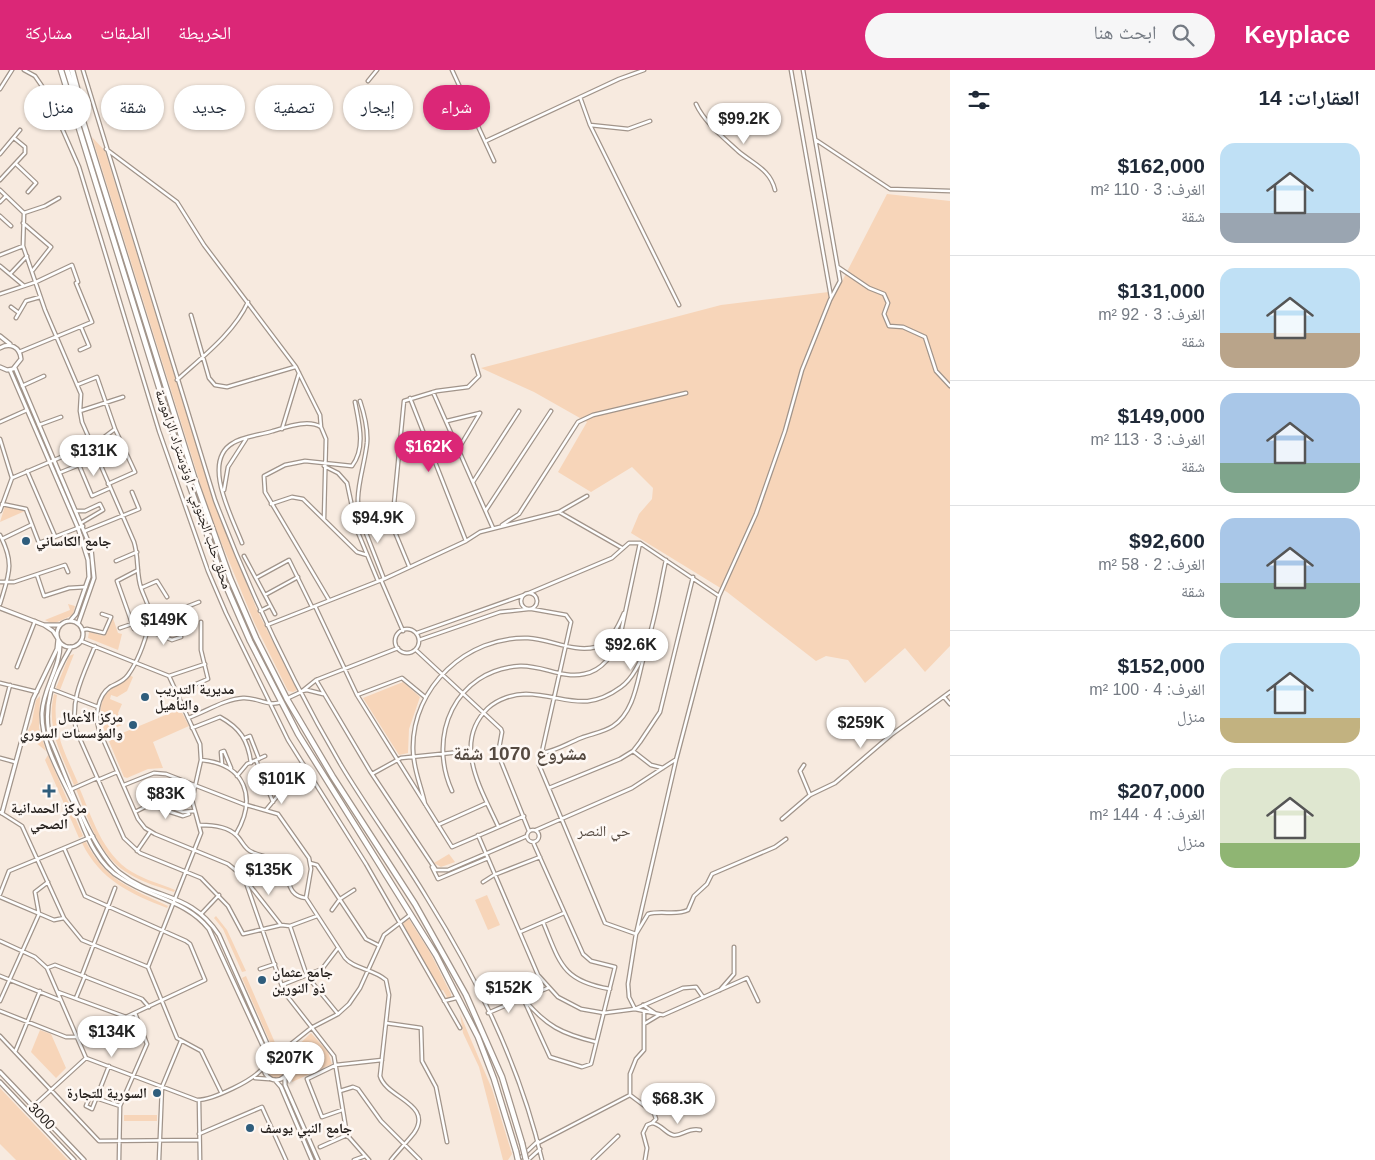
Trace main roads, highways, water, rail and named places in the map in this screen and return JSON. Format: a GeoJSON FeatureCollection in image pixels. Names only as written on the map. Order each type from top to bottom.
{"type":"FeatureCollection","features":[{"type":"Feature","properties":{"kind":"highway","name":"محلق حلب الجنوبي - اوتوستراد الراموسة"},"geometry":{"type":"LineString","coordinates":[[61,70],[207,536],[250,641],[281,702],[322,773],[436,955],[478,1037],[494,1079],[518,1160]]}},
{"type":"Feature","properties":{"kind":"highway","name":"محلق حلب الجنوبي - اوتوستراد الراموسة"},"geometry":{"type":"LineString","coordinates":[[67,70],[72,85]]}},
{"type":"Feature","properties":{"kind":"highway"},"geometry":{"type":"LineString","coordinates":[[72,70],[76,85]]}},
{"type":"Feature","properties":{"kind":"highway","name":"محلق حلب الجنوبي - اوتوستراد الراموسة"},"geometry":{"type":"LineString","coordinates":[[87,130],[194,477],[214,535],[256,638],[287,698],[332,777],[385,856],[444,952],[485,1035],[502,1077],[527,1160]]}},
{"type":"Feature","properties":{"kind":"place","name":"جامع الكاساني"},"geometry":{"type":"Point","coordinates":[26,541]}},
{"type":"Feature","properties":{"kind":"place","name":"مديرية التدريب والتأهيل"},"geometry":{"type":"Point","coordinates":[145,697]}},
{"type":"Feature","properties":{"kind":"place","name":"مركز الأعمال والمؤسسات السوري"},"geometry":{"type":"Point","coordinates":[133,725]}},
{"type":"Feature","properties":{"kind":"place","name":"مركز الحمدانية الصحي"},"geometry":{"type":"Point","coordinates":[49,791]}},
{"type":"Feature","properties":{"kind":"place","name":"جامع عثمان ذو النورين"},"geometry":{"type":"Point","coordinates":[262,980]}},
{"type":"Feature","properties":{"kind":"place","name":"السورية للتجارة"},"geometry":{"type":"Point","coordinates":[157,1093]}},
{"type":"Feature","properties":{"kind":"place","name":"جامع النبي يوسف"},"geometry":{"type":"Point","coordinates":[250,1128]}},
{"type":"Feature","properties":{"kind":"district","name":"مشروع 1070 شقة"},"geometry":{"type":"Point","coordinates":[520,753]}},
{"type":"Feature","properties":{"kind":"district","name":"حي النصر"},"geometry":{"type":"Point","coordinates":[604,830]}}]}
